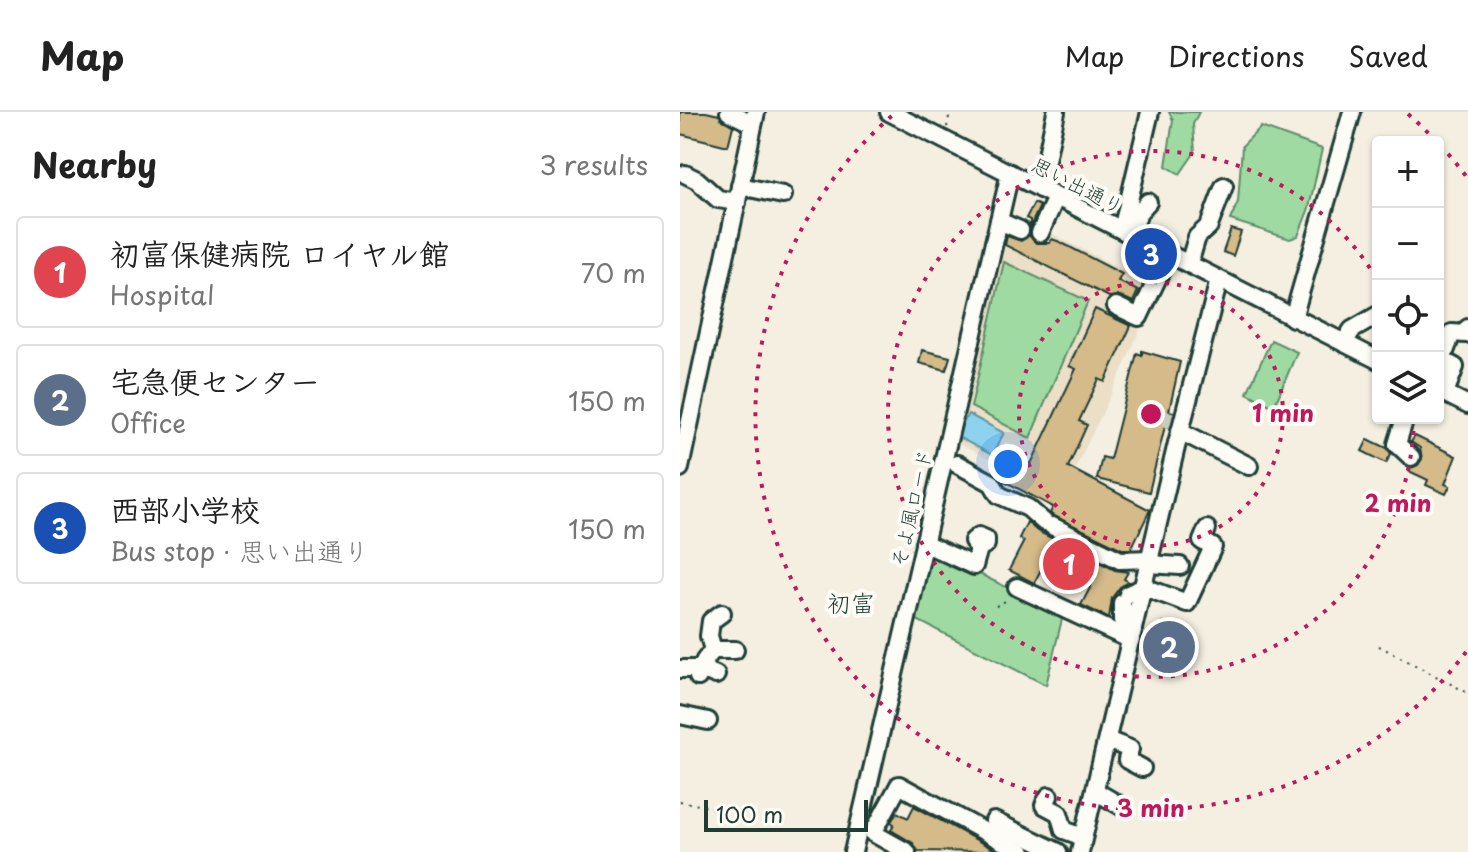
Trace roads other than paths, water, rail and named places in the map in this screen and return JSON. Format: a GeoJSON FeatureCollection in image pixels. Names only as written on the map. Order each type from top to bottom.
{"type":"FeatureCollection","features":[{"type":"Feature","properties":{"kind":"street"},"geometry":{"type":"LineString","coordinates":[[680,468],[755,117],[745,120],[729,112]]}},
{"type":"Feature","properties":{"kind":"street","name":"思い出通り"},"geometry":{"type":"LineString","coordinates":[[889,112],[1372,357]]}},
{"type":"Feature","properties":{"kind":"street"},"geometry":{"type":"LineString","coordinates":[[1040,233],[1048,193],[1056,112]]}},
{"type":"Feature","properties":{"kind":"street"},"geometry":{"type":"LineString","coordinates":[[1126,232],[1150,112]]}},
{"type":"Feature","properties":{"kind":"street"},"geometry":{"type":"LineString","coordinates":[[1293,318],[1352,112]]}},
{"type":"Feature","properties":{"kind":"street","name":"そよ風ロード"},"geometry":{"type":"LineString","coordinates":[[853,852],[972,349],[1010,173]]}},
{"type":"Feature","properties":{"kind":"street"},"geometry":{"type":"LineString","coordinates":[[685,174],[697,180],[718,199],[738,194],[783,195]]}},
{"type":"Feature","properties":{"kind":"street"},"geometry":{"type":"LineString","coordinates":[[1189,264],[1195,232],[1209,226],[1224,186]]}},
{"type":"Feature","properties":{"kind":"street"},"geometry":{"type":"LineString","coordinates":[[1126,232],[1148,202]]}},
{"type":"Feature","properties":{"kind":"street"},"geometry":{"type":"LineString","coordinates":[[999,221],[1020,230]]}},
{"type":"Feature","properties":{"kind":"street"},"geometry":{"type":"LineString","coordinates":[[1116,306],[1139,317],[1169,254]]}},
{"type":"Feature","properties":{"kind":"street"},"geometry":{"type":"LineString","coordinates":[[1132,636],[1122,620],[1131,595],[1150,562],[1174,458],[1175,430],[1194,377],[1219,280]]}},
{"type":"Feature","properties":{"kind":"street"},"geometry":{"type":"LineString","coordinates":[[1344,343],[1352,330],[1372,318]]}},
{"type":"Feature","properties":{"kind":"street"},"geometry":{"type":"LineString","coordinates":[[1444,355],[1452,333],[1466,334],[1468,328]]}},
{"type":"Feature","properties":{"kind":"street"},"geometry":{"type":"LineString","coordinates":[[1444,361],[1455,367],[1444,386]]}},
{"type":"Feature","properties":{"kind":"street"},"geometry":{"type":"LineString","coordinates":[[1174,410],[1183,375],[1194,377]]}},
{"type":"Feature","properties":{"kind":"street"},"geometry":{"type":"LineString","coordinates":[[1444,393],[1468,405]]}},
{"type":"Feature","properties":{"kind":"street"},"geometry":{"type":"LineString","coordinates":[[1403,424],[1397,444],[1411,457]]}},
{"type":"Feature","properties":{"kind":"street"},"geometry":{"type":"LineString","coordinates":[[1175,430],[1249,466]]}},
{"type":"Feature","properties":{"kind":"street"},"geometry":{"type":"LineString","coordinates":[[957,464],[992,483],[999,495],[1028,508],[1048,524],[1120,560],[1180,566]]}},
{"type":"Feature","properties":{"kind":"street"},"geometry":{"type":"LineString","coordinates":[[1131,595],[1187,603],[1213,547],[1202,541],[1207,529]]}},
{"type":"Feature","properties":{"kind":"street"},"geometry":{"type":"LineString","coordinates":[[924,543],[974,566],[979,548]]}},
{"type":"Feature","properties":{"kind":"street"},"geometry":{"type":"LineString","coordinates":[[1017,587],[1132,636]]}},
{"type":"Feature","properties":{"kind":"street"},"geometry":{"type":"LineString","coordinates":[[1049,796],[1044,805],[1059,813],[1064,830],[1081,844],[1132,636],[1131,595]]}},
{"type":"Feature","properties":{"kind":"street"},"geometry":{"type":"LineString","coordinates":[[680,669],[705,674],[713,650],[709,628],[711,621],[722,613]]}},
{"type":"Feature","properties":{"kind":"street"},"geometry":{"type":"LineString","coordinates":[[713,650],[735,650]]}},
{"type":"Feature","properties":{"kind":"street"},"geometry":{"type":"LineString","coordinates":[[680,715],[708,721]]}},
{"type":"Feature","properties":{"kind":"street"},"geometry":{"type":"LineString","coordinates":[[1107,740],[1130,749],[1127,760],[1142,768]]}},
{"type":"Feature","properties":{"kind":"street"},"geometry":{"type":"LineString","coordinates":[[907,852],[873,833],[899,785],[1022,852]]}},
{"type":"Feature","properties":{"kind":"street"},"geometry":{"type":"LineString","coordinates":[[1095,791],[1121,806]]}},
{"type":"Feature","properties":{"kind":"street"},"geometry":{"type":"LineString","coordinates":[[994,821],[1058,852]]}},
{"type":"Feature","properties":{"kind":"water"},"geometry":{"type":"Polygon","coordinates":[[[968,414],[1004,433],[992,455],[956,436],[968,414]]]}},
{"type":"Feature","properties":{"kind":"tunnel"},"geometry":{"type":"LineString","coordinates":[[1170,428],[1174,410]]}},
{"type":"Feature","properties":{"kind":"place","name":"西部小学校"},"geometry":{"type":"Point","coordinates":[1151,254]}},
{"type":"Feature","properties":{"kind":"place","name":"初富保健病院 ロイヤル館"},"geometry":{"type":"Point","coordinates":[1069,564]}},
{"type":"Feature","properties":{"kind":"place","name":"宅急便センター"},"geometry":{"type":"Point","coordinates":[1169,647]}},
{"type":"Feature","properties":{"kind":"district","name":"初富"},"geometry":{"type":"Point","coordinates":[851,602]}}]}
